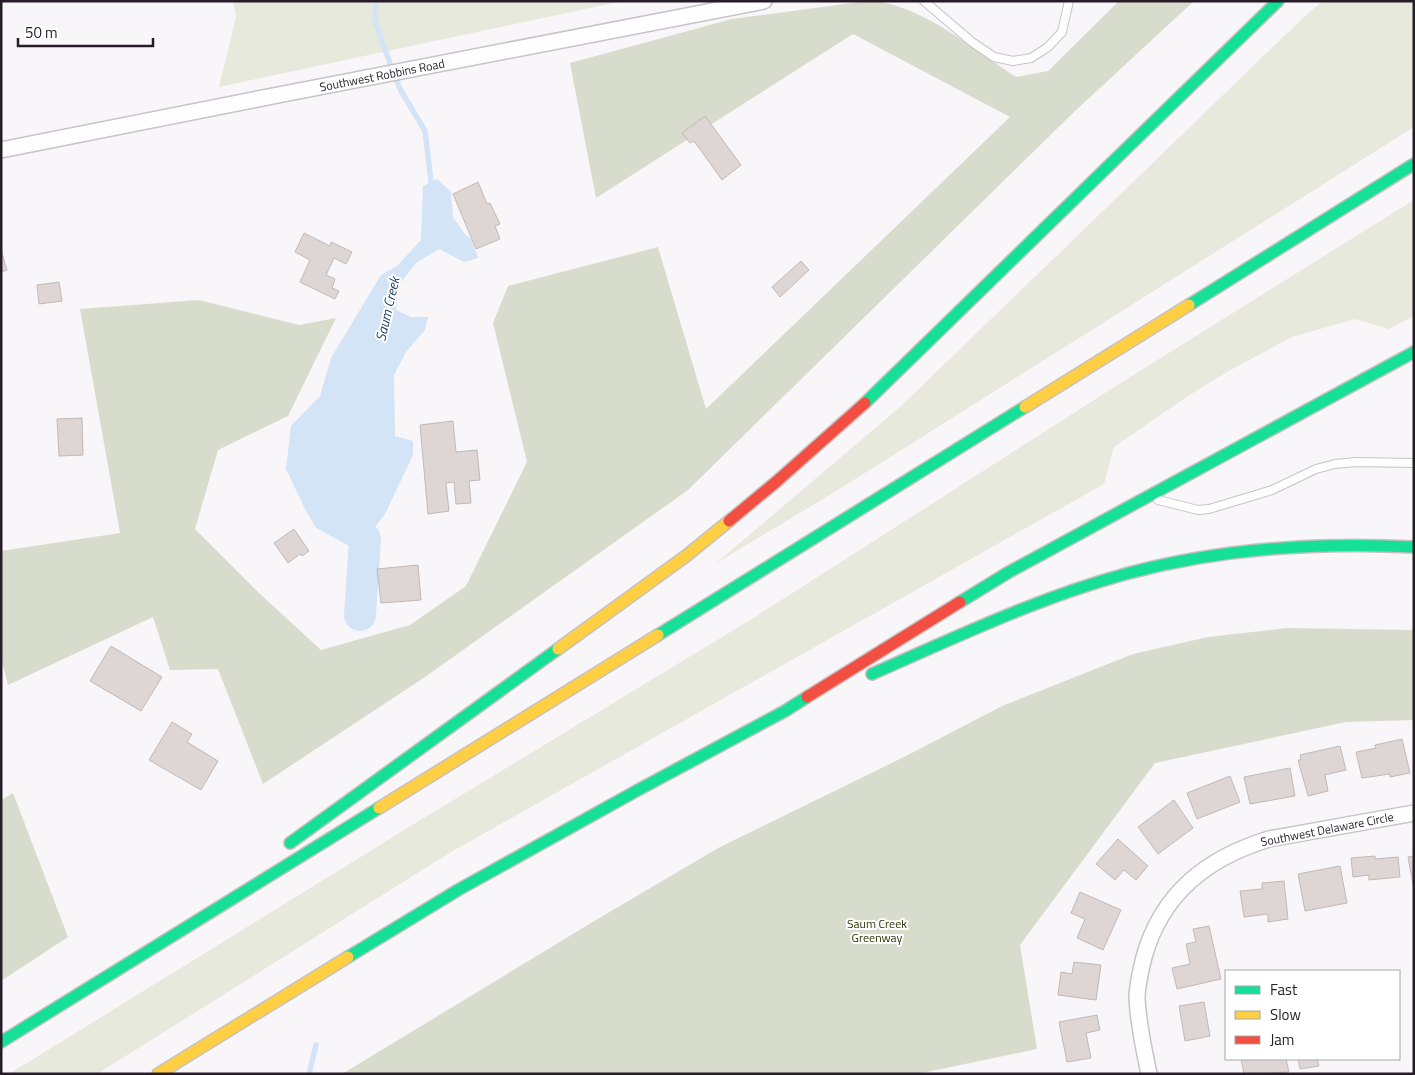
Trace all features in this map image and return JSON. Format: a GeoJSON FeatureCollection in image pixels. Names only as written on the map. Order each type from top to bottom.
{"type":"FeatureCollection","features":[{"type":"Feature","properties":{"kind":"highway"},"geometry":{"type":"LineString","coordinates":[[283,848],[686,556],[776,482],[872,396],[1278,1]]}},
{"type":"Feature","properties":{"kind":"highway"},"geometry":{"type":"LineString","coordinates":[[1,1042],[1414,164]]}},
{"type":"Feature","properties":{"kind":"highway"},"geometry":{"type":"LineString","coordinates":[[158,1074],[458,890],[785,711],[1009,572],[1414,352]]}},
{"type":"Feature","properties":{"kind":"highway"},"geometry":{"type":"LineString","coordinates":[[785,711],[1025,608],[1089,585],[1152,568],[1222,553],[1282,546],[1355,544],[1414,547]]}},
{"type":"Feature","properties":{"kind":"highway"},"geometry":{"type":"LineString","coordinates":[[131,960],[235,884]]}},
{"type":"Feature","properties":{"kind":"street","name":"Southwest Robbins Road"},"geometry":{"type":"LineString","coordinates":[[1,150],[764,1]]}},
{"type":"Feature","properties":{"kind":"street","name":"Southwest Delaware Circle"},"geometry":{"type":"LineString","coordinates":[[1149,1074],[1139,1024],[1137,996],[1141,970],[1148,944],[1157,922],[1169,903],[1184,885],[1203,870],[1248,846],[1278,838],[1414,813]]}},
{"type":"Feature","properties":{"kind":"lane"},"geometry":{"type":"LineString","coordinates":[[924,1],[994,58],[1014,61],[1031,58],[1058,37],[1062,32],[1069,1]]}},
{"type":"Feature","properties":{"kind":"lane"},"geometry":{"type":"LineString","coordinates":[[1146,497],[1198,510],[1272,490],[1316,469],[1335,464],[1356,462],[1414,463]]}},
{"type":"Feature","properties":{"kind":"shaded area"},"geometry":{"type":"Polygon","coordinates":[[[233,1],[623,1],[219,87],[236,17],[233,1]]]}},
{"type":"Feature","properties":{"kind":"shaded area"},"geometry":{"type":"Polygon","coordinates":[[[1323,1],[1414,1],[1414,127],[841,488],[715,564],[900,407],[1306,15],[1323,1]]]}},
{"type":"Feature","properties":{"kind":"shaded area"},"geometry":{"type":"Polygon","coordinates":[[[1414,200],[1414,316],[1389,329],[1355,319],[1292,337],[1227,372],[1188,396],[1114,447],[1104,484],[451,852],[97,1074],[9,1074],[409,827],[755,617],[1130,377],[1414,200]]]}},
{"type":"Feature","properties":{"kind":"green space"},"geometry":{"type":"Polygon","coordinates":[[[868,1],[887,3],[926,18],[1016,77],[1048,71],[1119,1],[1194,1],[1074,112],[688,490],[425,677],[263,784],[218,669],[170,670],[153,617],[8,685],[1,658],[1,551],[120,533],[80,309],[199,300],[299,325],[336,318],[288,416],[218,450],[195,529],[259,593],[321,650],[410,625],[466,586],[527,462],[493,323],[508,286],[658,247],[706,409],[1010,117],[853,34],[596,198],[570,63],[732,19],[868,1]]]}},
{"type":"Feature","properties":{"kind":"green space","name":"Saum Creek Greenway"},"geometry":{"type":"Polygon","coordinates":[[[1287,628],[1414,630],[1414,720],[1346,722],[1155,763],[1020,945],[1037,1049],[917,1074],[342,1074],[720,847],[906,756],[1002,706],[1133,654],[1208,637],[1287,628]]]}},
{"type":"Feature","properties":{"kind":"green space"},"geometry":{"type":"Polygon","coordinates":[[[13,793],[68,937],[1,981],[1,800],[13,793]]]}},
{"type":"Feature","properties":{"kind":"water"},"geometry":{"type":"Polygon","coordinates":[[[437,179],[451,192],[453,217],[464,233],[471,239],[478,258],[464,262],[439,249],[416,263],[398,286],[396,310],[411,317],[428,317],[425,330],[406,352],[394,375],[395,436],[413,441],[413,455],[385,514],[365,539],[353,548],[316,528],[305,509],[286,469],[291,426],[320,396],[331,358],[381,275],[397,266],[421,240],[423,186],[437,179]]]}},
{"type":"Feature","properties":{"kind":"building"},"geometry":{"type":"Polygon","coordinates":[[[705,116],[741,165],[722,180],[694,141],[690,143],[682,133],[705,116]]]}},
{"type":"Feature","properties":{"kind":"building"},"geometry":{"type":"Polygon","coordinates":[[[478,182],[487,204],[490,203],[500,224],[495,226],[500,239],[476,249],[453,194],[478,182]]]}},
{"type":"Feature","properties":{"kind":"building"},"geometry":{"type":"Polygon","coordinates":[[[304,233],[330,246],[331,242],[352,252],[346,264],[334,258],[326,275],[335,279],[332,288],[339,291],[335,299],[300,282],[310,260],[295,252],[304,233]]]}},
{"type":"Feature","properties":{"kind":"building"},"geometry":{"type":"Polygon","coordinates":[[[1,250],[7,270],[1,272],[1,250]]]}},
{"type":"Feature","properties":{"kind":"building"},"geometry":{"type":"Polygon","coordinates":[[[801,261],[809,270],[780,297],[772,287],[801,261]]]}},
{"type":"Feature","properties":{"kind":"building"},"geometry":{"type":"Polygon","coordinates":[[[59,282],[62,301],[39,304],[37,285],[59,282]]]}},
{"type":"Feature","properties":{"kind":"building"},"geometry":{"type":"Polygon","coordinates":[[[82,418],[83,455],[59,456],[57,419],[82,418]]]}},
{"type":"Feature","properties":{"kind":"building"},"geometry":{"type":"Polygon","coordinates":[[[453,421],[456,452],[477,450],[480,480],[469,481],[471,503],[456,504],[454,482],[446,483],[449,511],[428,514],[420,425],[453,421]]]}},
{"type":"Feature","properties":{"kind":"building"},"geometry":{"type":"Polygon","coordinates":[[[294,529],[309,551],[302,556],[300,554],[288,563],[274,543],[294,529]]]}},
{"type":"Feature","properties":{"kind":"building"},"geometry":{"type":"Polygon","coordinates":[[[418,565],[421,600],[381,603],[377,569],[418,565]]]}},
{"type":"Feature","properties":{"kind":"building"},"geometry":{"type":"Polygon","coordinates":[[[111,646],[162,677],[141,711],[90,681],[111,646]]]}},
{"type":"Feature","properties":{"kind":"building"},"geometry":{"type":"Polygon","coordinates":[[[172,722],[192,734],[187,742],[218,761],[201,790],[149,760],[172,722]]]}},
{"type":"Feature","properties":{"kind":"building"},"geometry":{"type":"Polygon","coordinates":[[[1402,739],[1410,773],[1390,777],[1390,774],[1362,778],[1356,752],[1376,748],[1375,745],[1402,739]]]}},
{"type":"Feature","properties":{"kind":"building"},"geometry":{"type":"Polygon","coordinates":[[[1340,746],[1346,770],[1325,775],[1328,791],[1308,796],[1298,760],[1301,760],[1300,755],[1340,746]]]}},
{"type":"Feature","properties":{"kind":"building"},"geometry":{"type":"Polygon","coordinates":[[[1290,768],[1295,796],[1250,804],[1244,777],[1290,768]]]}},
{"type":"Feature","properties":{"kind":"building"},"geometry":{"type":"Polygon","coordinates":[[[1230,776],[1240,802],[1197,819],[1187,793],[1230,776]]]}},
{"type":"Feature","properties":{"kind":"building"},"geometry":{"type":"Polygon","coordinates":[[[1174,800],[1193,828],[1158,854],[1138,827],[1174,800]]]}},
{"type":"Feature","properties":{"kind":"building"},"geometry":{"type":"Polygon","coordinates":[[[1118,839],[1148,866],[1136,880],[1124,870],[1115,880],[1096,864],[1118,839]]]}},
{"type":"Feature","properties":{"kind":"building"},"geometry":{"type":"Polygon","coordinates":[[[1375,856],[1375,859],[1398,857],[1400,877],[1369,880],[1369,875],[1353,877],[1351,858],[1375,856]]]}},
{"type":"Feature","properties":{"kind":"building"},"geometry":{"type":"Polygon","coordinates":[[[1414,856],[1414,889],[1408,857],[1414,856]]]}},
{"type":"Feature","properties":{"kind":"building"},"geometry":{"type":"Polygon","coordinates":[[[1340,866],[1347,903],[1305,911],[1298,874],[1340,866]]]}},
{"type":"Feature","properties":{"kind":"building"},"geometry":{"type":"Polygon","coordinates":[[[1284,881],[1288,919],[1268,922],[1268,914],[1244,917],[1240,891],[1262,889],[1262,883],[1284,881]]]}},
{"type":"Feature","properties":{"kind":"building"},"geometry":{"type":"Polygon","coordinates":[[[1080,892],[1121,910],[1103,950],[1077,938],[1085,919],[1071,913],[1080,892]]]}},
{"type":"Feature","properties":{"kind":"building"},"geometry":{"type":"Polygon","coordinates":[[[1209,926],[1221,979],[1177,989],[1172,968],[1190,964],[1186,944],[1196,942],[1193,929],[1209,926]]]}},
{"type":"Feature","properties":{"kind":"building"},"geometry":{"type":"Polygon","coordinates":[[[1074,962],[1101,965],[1096,1000],[1058,995],[1061,972],[1072,974],[1074,962]]]}},
{"type":"Feature","properties":{"kind":"building"},"geometry":{"type":"Polygon","coordinates":[[[1204,1002],[1210,1036],[1185,1041],[1179,1006],[1204,1002]]]}},
{"type":"Feature","properties":{"kind":"building"},"geometry":{"type":"Polygon","coordinates":[[[1097,1015],[1100,1030],[1086,1033],[1091,1058],[1067,1062],[1059,1022],[1097,1015]]]}},
{"type":"Feature","properties":{"kind":"building"},"geometry":{"type":"Polygon","coordinates":[[[1241,1060],[1286,1060],[1289,1072],[1244,1074],[1241,1060]]]}},
{"type":"Feature","properties":{"kind":"building"},"geometry":{"type":"Polygon","coordinates":[[[1298,1060],[1317,1060],[1319,1066],[1300,1069],[1298,1060]]]}},
{"type":"Feature","properties":{"kind":"waterway","name":"Saum Creek"},"geometry":{"type":"LineString","coordinates":[[376,1],[375,21],[385,50],[400,89],[425,131],[432,190]]}},
{"type":"Feature","properties":{"kind":"waterway","name":"Saum Creek"},"geometry":{"type":"LineString","coordinates":[[360,615],[365,539]]}},
{"type":"Feature","properties":{"kind":"waterway","name":"Saum Creek"},"geometry":{"type":"LineString","coordinates":[[309,1074],[316,1045]]}},
{"type":"Feature","properties":{"kind":"traffic: fast"},"geometry":{"type":"LineString","coordinates":[[865,403],[1278,1]]}},
{"type":"Feature","properties":{"kind":"traffic: fast"},"geometry":{"type":"LineString","coordinates":[[1189,305],[1414,164]]}},
{"type":"Feature","properties":{"kind":"traffic: fast"},"geometry":{"type":"LineString","coordinates":[[960,602],[1009,572],[1414,352]]}},
{"type":"Feature","properties":{"kind":"traffic: fast"},"geometry":{"type":"LineString","coordinates":[[658,635],[1025,407]]}},
{"type":"Feature","properties":{"kind":"traffic: fast"},"geometry":{"type":"LineString","coordinates":[[872,674],[1031,606],[1096,583],[1164,564],[1235,552],[1306,546],[1414,547]]}},
{"type":"Feature","properties":{"kind":"traffic: fast"},"geometry":{"type":"LineString","coordinates":[[290,843],[558,649]]}},
{"type":"Feature","properties":{"kind":"traffic: fast"},"geometry":{"type":"LineString","coordinates":[[348,957],[458,890],[785,711],[807,697]]}},
{"type":"Feature","properties":{"kind":"traffic: fast"},"geometry":{"type":"LineString","coordinates":[[1,1042],[379,808]]}},
{"type":"Feature","properties":{"kind":"traffic: slow"},"geometry":{"type":"LineString","coordinates":[[1025,407],[1189,305]]}},
{"type":"Feature","properties":{"kind":"traffic: slow"},"geometry":{"type":"LineString","coordinates":[[558,649],[686,556],[729,521]]}},
{"type":"Feature","properties":{"kind":"traffic: slow"},"geometry":{"type":"LineString","coordinates":[[379,808],[658,635]]}},
{"type":"Feature","properties":{"kind":"traffic: slow"},"geometry":{"type":"LineString","coordinates":[[158,1074],[348,957]]}},
{"type":"Feature","properties":{"kind":"traffic: jam"},"geometry":{"type":"LineString","coordinates":[[729,521],[865,403]]}},
{"type":"Feature","properties":{"kind":"traffic: jam"},"geometry":{"type":"LineString","coordinates":[[807,697],[960,602]]}}]}
